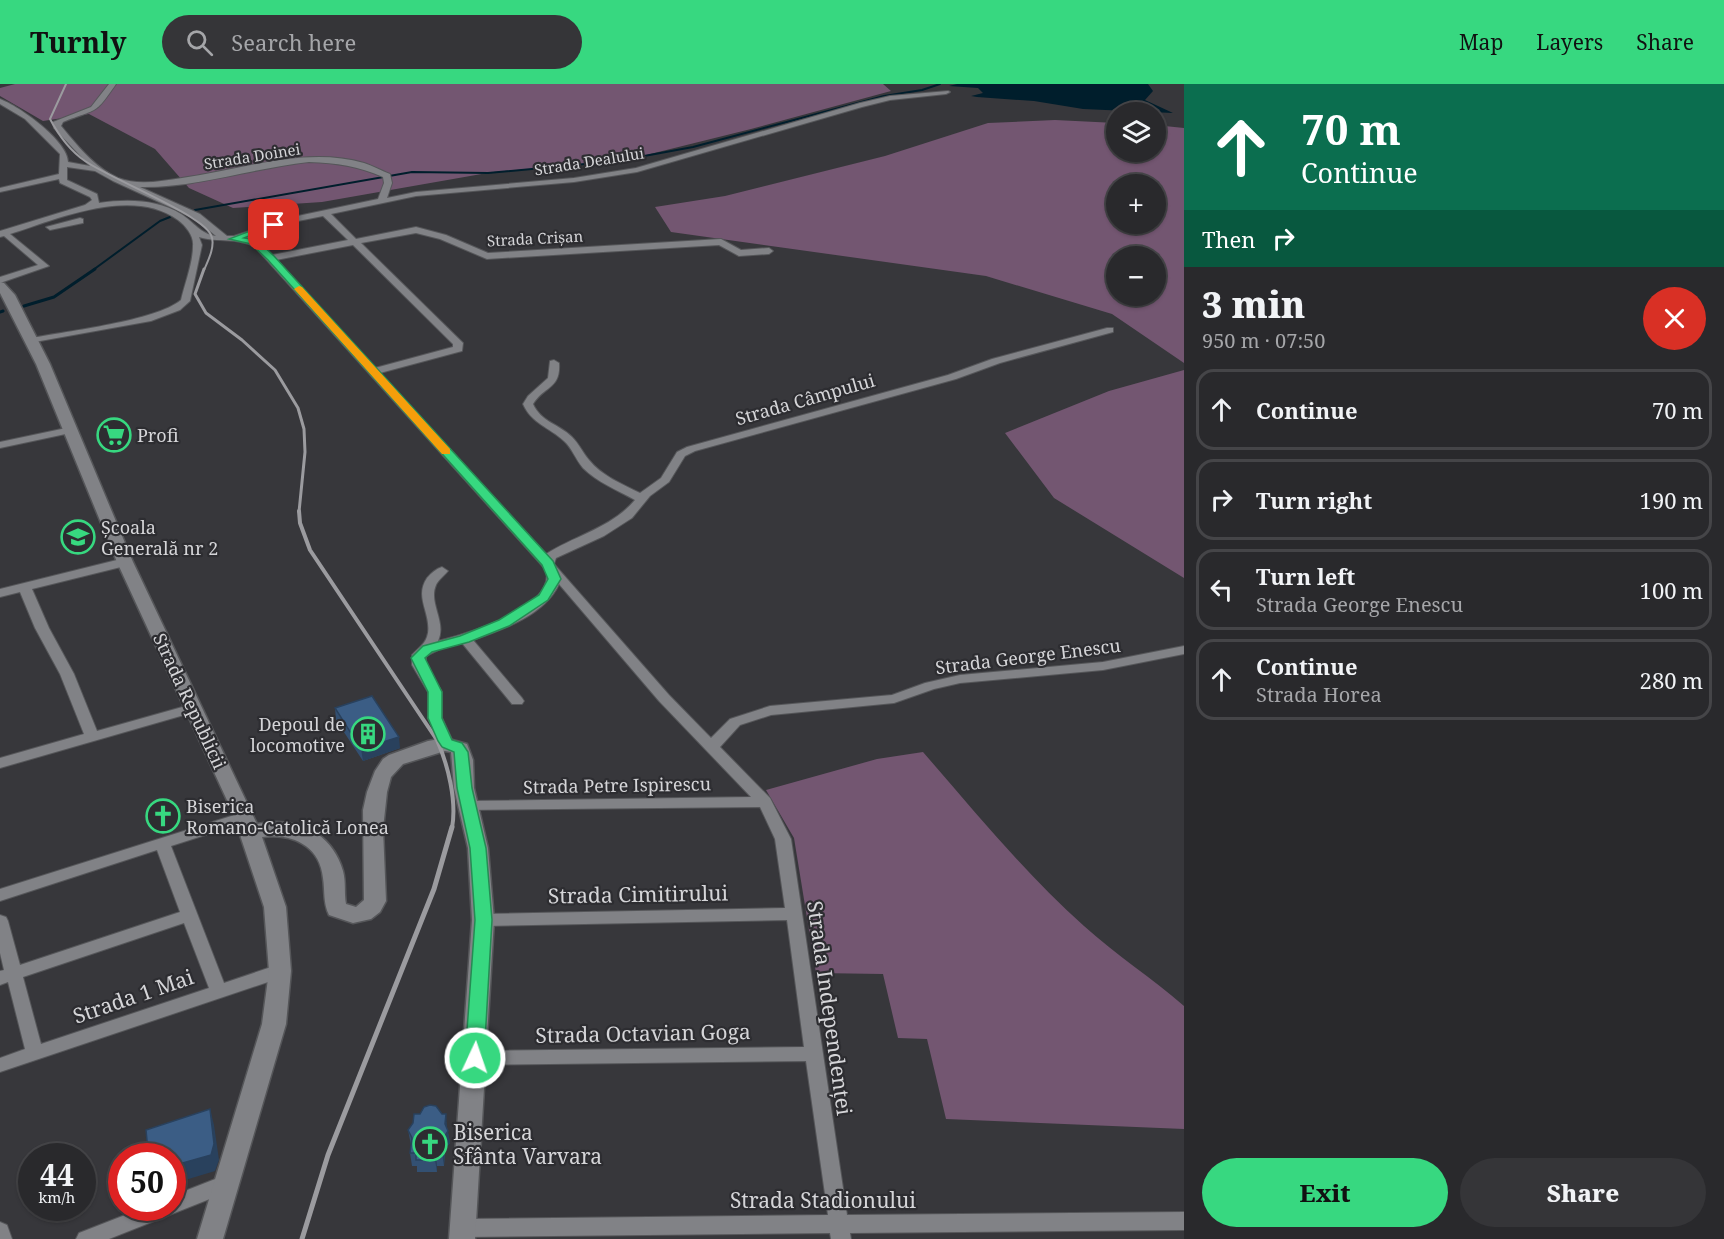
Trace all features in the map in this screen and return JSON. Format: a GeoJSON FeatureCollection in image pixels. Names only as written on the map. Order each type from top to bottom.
{"type":"FeatureCollection","features":[{"type":"Feature","properties":{"kind":"main road","name":"Strada Republicii"},"geometry":{"type":"LineString","coordinates":[[3,293],[32,341],[125,562],[247,824],[275,907],[280,971],[279,998],[267,1056],[210,1239]]}},
{"type":"Feature","properties":{"kind":"main road"},"geometry":{"type":"LineString","coordinates":[[247,824],[297,830],[308,836],[330,862],[338,909],[353,915],[368,911],[375,901],[374,803],[383,773],[393,761],[438,745],[457,746],[461,752],[464,788],[480,863],[483,920],[463,1233]]}},
{"type":"Feature","properties":{"kind":"street"},"geometry":{"type":"LineString","coordinates":[[113,84],[100,103],[92,110],[62,119],[56,124],[98,168],[127,184],[185,209],[229,239]]}},
{"type":"Feature","properties":{"kind":"street","name":"Strada Dealului"},"geometry":{"type":"LineString","coordinates":[[229,239],[325,213],[439,190],[574,180],[637,170],[860,105],[890,98],[946,92]]}},
{"type":"Feature","properties":{"kind":"street"},"geometry":{"type":"LineString","coordinates":[[0,101],[28,117],[64,154],[63,181],[94,196],[96,201],[88,207]]}},
{"type":"Feature","properties":{"kind":"street","name":"Strada Doinei"},"geometry":{"type":"LineString","coordinates":[[127,184],[181,182],[317,160],[364,165],[387,176],[388,183],[382,200]]}},
{"type":"Feature","properties":{"kind":"street"},"geometry":{"type":"LineString","coordinates":[[63,164],[72,164],[80,169],[98,168]]}},
{"type":"Feature","properties":{"kind":"street"},"geometry":{"type":"LineString","coordinates":[[0,190],[62,176]]}},
{"type":"Feature","properties":{"kind":"street"},"geometry":{"type":"LineString","coordinates":[[3,236],[88,207],[119,203],[148,204],[178,216],[204,236],[254,242],[547,563],[664,698],[759,797]]}},
{"type":"Feature","properties":{"kind":"street"},"geometry":{"type":"LineString","coordinates":[[325,213],[458,342],[459,346],[452,351],[374,371]]}},
{"type":"Feature","properties":{"kind":"street"},"geometry":{"type":"LineString","coordinates":[[3,236],[80,221]]}},
{"type":"Feature","properties":{"kind":"street"},"geometry":{"type":"LineString","coordinates":[[32,341],[152,318],[177,308],[185,301],[198,245],[190,225]]}},
{"type":"Feature","properties":{"kind":"street","name":"Strada Crișan"},"geometry":{"type":"LineString","coordinates":[[271,258],[416,230],[443,237],[487,256],[721,242],[739,253],[769,250]]}},
{"type":"Feature","properties":{"kind":"street"},"geometry":{"type":"LineString","coordinates":[[0,280],[44,266],[3,236]]}},
{"type":"Feature","properties":{"kind":"street","name":"Strada Câmpului"},"geometry":{"type":"LineString","coordinates":[[547,563],[551,556],[600,533],[622,519],[637,507],[641,498],[665,480],[681,454],[691,449],[952,377],[1006,358],[1110,330]]}},
{"type":"Feature","properties":{"kind":"street"},"geometry":{"type":"LineString","coordinates":[[554,363],[556,373],[553,380],[531,397],[528,404],[531,412],[537,419],[568,438],[586,465],[602,477],[641,498]]}},
{"type":"Feature","properties":{"kind":"street"},"geometry":{"type":"LineString","coordinates":[[0,445],[70,430]]}},
{"type":"Feature","properties":{"kind":"street"},"geometry":{"type":"LineString","coordinates":[[0,592],[125,562]]}},
{"type":"Feature","properties":{"kind":"street"},"geometry":{"type":"LineString","coordinates":[[447,744],[435,718],[435,692],[417,660],[420,654],[428,649],[465,639],[504,623],[544,597],[555,579],[547,563]]}},
{"type":"Feature","properties":{"kind":"street"},"geometry":{"type":"LineString","coordinates":[[428,649],[435,634],[435,624],[427,598],[428,587],[434,577],[442,571]]}},
{"type":"Feature","properties":{"kind":"street"},"geometry":{"type":"LineString","coordinates":[[24,586],[42,628],[67,674],[92,736]]}},
{"type":"Feature","properties":{"kind":"street"},"geometry":{"type":"LineString","coordinates":[[465,639],[517,701]]}},
{"type":"Feature","properties":{"kind":"street","name":"Strada George Enescu"},"geometry":{"type":"LineString","coordinates":[[711,748],[735,722],[770,711],[894,699],[930,686],[960,680],[1103,666],[1184,650]]}},
{"type":"Feature","properties":{"kind":"street"},"geometry":{"type":"LineString","coordinates":[[0,763],[193,708]]}},
{"type":"Feature","properties":{"kind":"street","name":"Strada Petre Ispirescu"},"geometry":{"type":"LineString","coordinates":[[469,806],[759,797]]}},
{"type":"Feature","properties":{"kind":"street","name":"Strada Independenței"},"geometry":{"type":"LineString","coordinates":[[759,797],[783,839],[840,1232]]}},
{"type":"Feature","properties":{"kind":"street"},"geometry":{"type":"LineString","coordinates":[[0,895],[162,843],[247,824]]}},
{"type":"Feature","properties":{"kind":"street"},"geometry":{"type":"LineString","coordinates":[[162,843],[219,991]]}},
{"type":"Feature","properties":{"kind":"street","name":"Strada Cimitirului"},"geometry":{"type":"LineString","coordinates":[[483,920],[793,914]]}},
{"type":"Feature","properties":{"kind":"street"},"geometry":{"type":"LineString","coordinates":[[7,976],[189,915]]}},
{"type":"Feature","properties":{"kind":"street"},"geometry":{"type":"LineString","coordinates":[[0,921],[7,976],[35,1053]]}},
{"type":"Feature","properties":{"kind":"street","name":"Strada 1 Mai"},"geometry":{"type":"LineString","coordinates":[[0,1065],[280,971]]}},
{"type":"Feature","properties":{"kind":"street","name":"Strada Octavian Goga"},"geometry":{"type":"LineString","coordinates":[[475,1058],[813,1054]]}},
{"type":"Feature","properties":{"kind":"street"},"geometry":{"type":"LineString","coordinates":[[186,1200],[228,1183]]}},
{"type":"Feature","properties":{"kind":"street"},"geometry":{"type":"LineString","coordinates":[[86,1239],[132,1221]]}},
{"type":"Feature","properties":{"kind":"street","name":"Strada Stadionului"},"geometry":{"type":"LineString","coordinates":[[463,1233],[840,1232],[1184,1221]]}},
{"type":"Feature","properties":{"kind":"street"},"geometry":{"type":"LineString","coordinates":[[0,1231],[2,1239]]}},
{"type":"Feature","properties":{"kind":"shaded area"},"geometry":{"type":"Polygon","coordinates":[[[15,84],[883,84],[891,91],[622,161],[493,172],[322,202],[233,208],[189,188],[155,149],[89,114],[43,121],[0,96],[0,88],[15,84]]]}},
{"type":"Feature","properties":{"kind":"shaded area"},"geometry":{"type":"Polygon","coordinates":[[[1055,120],[1106,123],[1106,162],[1166,162],[1166,126],[1184,128],[1184,363],[1112,314],[986,276],[671,232],[655,207],[725,196],[885,156],[988,123],[1055,120]]]}},
{"type":"Feature","properties":{"kind":"shaded area"},"geometry":{"type":"Polygon","coordinates":[[[1184,370],[1184,578],[1054,498],[1005,433],[1109,391],[1184,370]]]}},
{"type":"Feature","properties":{"kind":"shaded area"},"geometry":{"type":"Polygon","coordinates":[[[923,752],[1001,842],[1062,906],[1096,937],[1184,1006],[1184,1129],[946,1119],[927,1039],[898,1038],[883,974],[816,973],[794,838],[766,790],[877,759],[923,752]]]}},
{"type":"Feature","properties":{"kind":"water"},"geometry":{"type":"Polygon","coordinates":[[[957,84],[1148,84],[1153,91],[1145,100],[1149,102],[1106,102],[1106,110],[977,97],[971,96],[983,93],[978,88],[949,86],[957,84]]]}},
{"type":"Feature","properties":{"kind":"building","name":"Depoul de locomotive"},"geometry":{"type":"Polygon","coordinates":[[[372,696],[399,737],[361,749],[335,708],[372,696]]]}},
{"type":"Feature","properties":{"kind":"building","name":"Biserica Sfânta Varvara"},"geometry":{"type":"Polygon","coordinates":[[[436,1106],[442,1114],[446,1114],[445,1124],[448,1131],[444,1137],[442,1153],[436,1153],[435,1160],[416,1160],[416,1153],[410,1153],[412,1138],[408,1130],[413,1123],[414,1114],[420,1114],[424,1107],[436,1106]]]}},
{"type":"Feature","properties":{"kind":"building"},"geometry":{"type":"Polygon","coordinates":[[[210,1109],[214,1144],[211,1155],[186,1162],[186,1143],[147,1143],[146,1130],[210,1109]]]}},
{"type":"Feature","properties":{"kind":"waterway"},"geometry":{"type":"LineString","coordinates":[[195,210],[412,172],[488,173],[617,161],[693,147],[884,96],[922,90],[940,84]]}},
{"type":"Feature","properties":{"kind":"waterway"},"geometry":{"type":"LineString","coordinates":[[93,270],[160,221],[170,217]]}},
{"type":"Feature","properties":{"kind":"waterway"},"geometry":{"type":"LineString","coordinates":[[24,306],[54,297],[95,269]]}},
{"type":"Feature","properties":{"kind":"railway"},"geometry":{"type":"LineString","coordinates":[[66,84],[50,119],[61,137],[85,161],[174,207],[204,227],[211,235],[213,243],[204,270]]}},
{"type":"Feature","properties":{"kind":"railway"},"geometry":{"type":"LineString","coordinates":[[204,269],[195,294],[206,313],[242,340],[275,370],[298,408],[304,429],[305,452],[299,512]]}},
{"type":"Feature","properties":{"kind":"railway"},"geometry":{"type":"LineString","coordinates":[[299,512],[300,523],[310,550],[437,740],[445,760],[450,783],[453,806],[452,828]]}},
{"type":"Feature","properties":{"kind":"railway"},"geometry":{"type":"LineString","coordinates":[[302,1239],[328,1155],[434,889],[452,827]]}},
{"type":"Feature","properties":{"kind":"slow traffic"},"geometry":{"type":"LineString","coordinates":[[299,289],[446,452]]}},
{"type":"Feature","properties":{"kind":"place","name":"Profi"},"geometry":{"type":"Point","coordinates":[114,435]}},
{"type":"Feature","properties":{"kind":"place","name":"Școala Generală nr 2"},"geometry":{"type":"Point","coordinates":[78,537]}},
{"type":"Feature","properties":{"kind":"place","name":"Depoul de locomotive"},"geometry":{"type":"Point","coordinates":[368,734]}},
{"type":"Feature","properties":{"kind":"place","name":"Biserica Romano-Catolică Lonea"},"geometry":{"type":"Point","coordinates":[163,816]}},
{"type":"Feature","properties":{"kind":"place","name":"Biserica Sfânta Varvara"},"geometry":{"type":"Point","coordinates":[430,1144]}},
{"type":"Feature","properties":{"kind":"route"},"geometry":{"type":"LineString","coordinates":[[274,225],[233,239],[254,242],[271,258],[552,568],[555,579],[544,597],[528,609],[479,634],[428,649],[420,654],[417,660],[435,692],[435,718],[445,741],[447,744],[457,746],[461,752],[464,788],[478,848],[483,920],[475,1058]]}}]}
